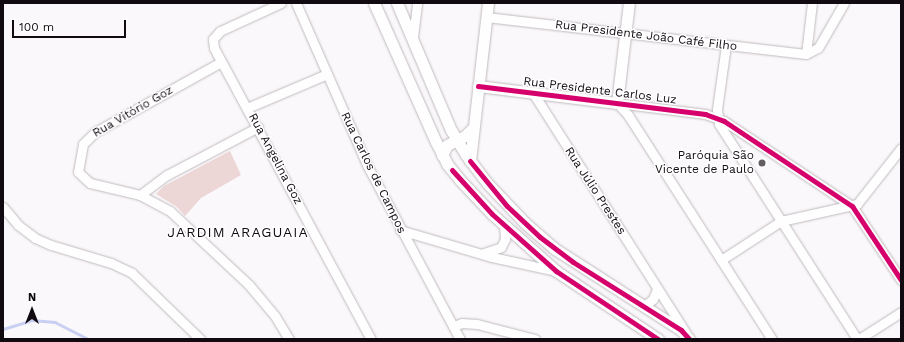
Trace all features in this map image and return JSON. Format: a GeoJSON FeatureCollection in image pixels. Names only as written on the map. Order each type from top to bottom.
{"type":"FeatureCollection","features":[{"type":"Feature","properties":{"kind":"street","name":"Rua Angelina Goz"},"geometry":{"type":"LineString","coordinates":[[281,3],[220,31],[213,44],[221,62],[371,339]]}},
{"type":"Feature","properties":{"kind":"street","name":"Rua Carlos de Campos"},"geometry":{"type":"LineString","coordinates":[[296,3],[367,165],[400,230],[460,339]]}},
{"type":"Feature","properties":{"kind":"street"},"geometry":{"type":"LineString","coordinates":[[374,3],[442,155],[452,170],[504,225],[556,271],[658,339]]}},
{"type":"Feature","properties":{"kind":"street"},"geometry":{"type":"LineString","coordinates":[[397,3],[456,139],[470,161],[508,206],[540,237],[573,262],[644,306],[688,338]]}},
{"type":"Feature","properties":{"kind":"street"},"geometry":{"type":"LineString","coordinates":[[413,37],[417,3]]}},
{"type":"Feature","properties":{"kind":"street"},"geometry":{"type":"LineString","coordinates":[[452,170],[459,169],[470,161],[488,3]]}},
{"type":"Feature","properties":{"kind":"street"},"geometry":{"type":"LineString","coordinates":[[629,3],[617,103],[628,115],[772,339]]}},
{"type":"Feature","properties":{"kind":"street"},"geometry":{"type":"LineString","coordinates":[[806,54],[812,3]]}},
{"type":"Feature","properties":{"kind":"street"},"geometry":{"type":"LineString","coordinates":[[806,54],[818,48],[844,3]]}},
{"type":"Feature","properties":{"kind":"street","name":"Rua Presidente João Café Filho"},"geometry":{"type":"LineString","coordinates":[[486,17],[726,46],[806,54]]}},
{"type":"Feature","properties":{"kind":"street"},"geometry":{"type":"LineString","coordinates":[[726,46],[718,118],[735,149],[858,339],[901,312]]}},
{"type":"Feature","properties":{"kind":"street","name":"Rua Vitório Goz"},"geometry":{"type":"LineString","coordinates":[[221,62],[95,132],[83,144],[78,167],[81,177],[96,185],[140,195],[181,220],[250,285],[275,316],[289,339]]}},
{"type":"Feature","properties":{"kind":"street"},"geometry":{"type":"LineString","coordinates":[[247,108],[327,74]]}},
{"type":"Feature","properties":{"kind":"street","name":"Rua Presidente Carlos Luz"},"geometry":{"type":"LineString","coordinates":[[478,86],[705,114],[718,118],[852,206]]}},
{"type":"Feature","properties":{"kind":"street","name":"Rua Júlio Prestes"},"geometry":{"type":"LineString","coordinates":[[533,93],[688,338]]}},
{"type":"Feature","properties":{"kind":"street"},"geometry":{"type":"LineString","coordinates":[[140,195],[167,175],[258,128]]}},
{"type":"Feature","properties":{"kind":"street"},"geometry":{"type":"LineString","coordinates":[[442,155],[447,146],[456,139],[465,136],[473,128]]}},
{"type":"Feature","properties":{"kind":"street"},"geometry":{"type":"LineString","coordinates":[[735,149],[739,141],[747,136]]}},
{"type":"Feature","properties":{"kind":"street"},"geometry":{"type":"LineString","coordinates":[[721,260],[781,221],[852,206],[860,200],[901,149]]}},
{"type":"Feature","properties":{"kind":"street"},"geometry":{"type":"LineString","coordinates":[[852,206],[901,280]]}},
{"type":"Feature","properties":{"kind":"street"},"geometry":{"type":"LineString","coordinates":[[3,207],[18,225],[35,238],[51,245],[111,263],[132,273],[200,339]]}},
{"type":"Feature","properties":{"kind":"street"},"geometry":{"type":"LineString","coordinates":[[484,253],[496,250],[503,243],[504,225]]}},
{"type":"Feature","properties":{"kind":"street"},"geometry":{"type":"LineString","coordinates":[[400,230],[556,271]]}},
{"type":"Feature","properties":{"kind":"street"},"geometry":{"type":"LineString","coordinates":[[644,306],[653,299],[657,289]]}},
{"type":"Feature","properties":{"kind":"street"},"geometry":{"type":"LineString","coordinates":[[453,326],[462,323],[477,324],[535,339]]}},
{"type":"Feature","properties":{"kind":"shaded area"},"geometry":{"type":"Polygon","coordinates":[[[230,151],[241,175],[201,198],[185,216],[177,207],[156,194],[164,186],[230,151]]]}},
{"type":"Feature","properties":{"kind":"waterway"},"geometry":{"type":"LineString","coordinates":[[3,329],[32,320],[55,322],[88,339]]}},
{"type":"Feature","properties":{"kind":"cycle path"},"geometry":{"type":"LineString","coordinates":[[478,86],[705,114],[724,121],[852,206],[901,280]]}},
{"type":"Feature","properties":{"kind":"cycle path"},"geometry":{"type":"LineString","coordinates":[[470,161],[507,206],[540,237],[573,262],[681,330],[689,339]]}},
{"type":"Feature","properties":{"kind":"cycle path"},"geometry":{"type":"LineString","coordinates":[[452,170],[492,214],[556,271],[658,339]]}},
{"type":"Feature","properties":{"kind":"place","name":"Paróquia São Vicente de Paulo"},"geometry":{"type":"Point","coordinates":[762,163]}},
{"type":"Feature","properties":{"kind":"district","name":"JARDIM ARAGUAIA"},"geometry":{"type":"Point","coordinates":[238,232]}}]}
